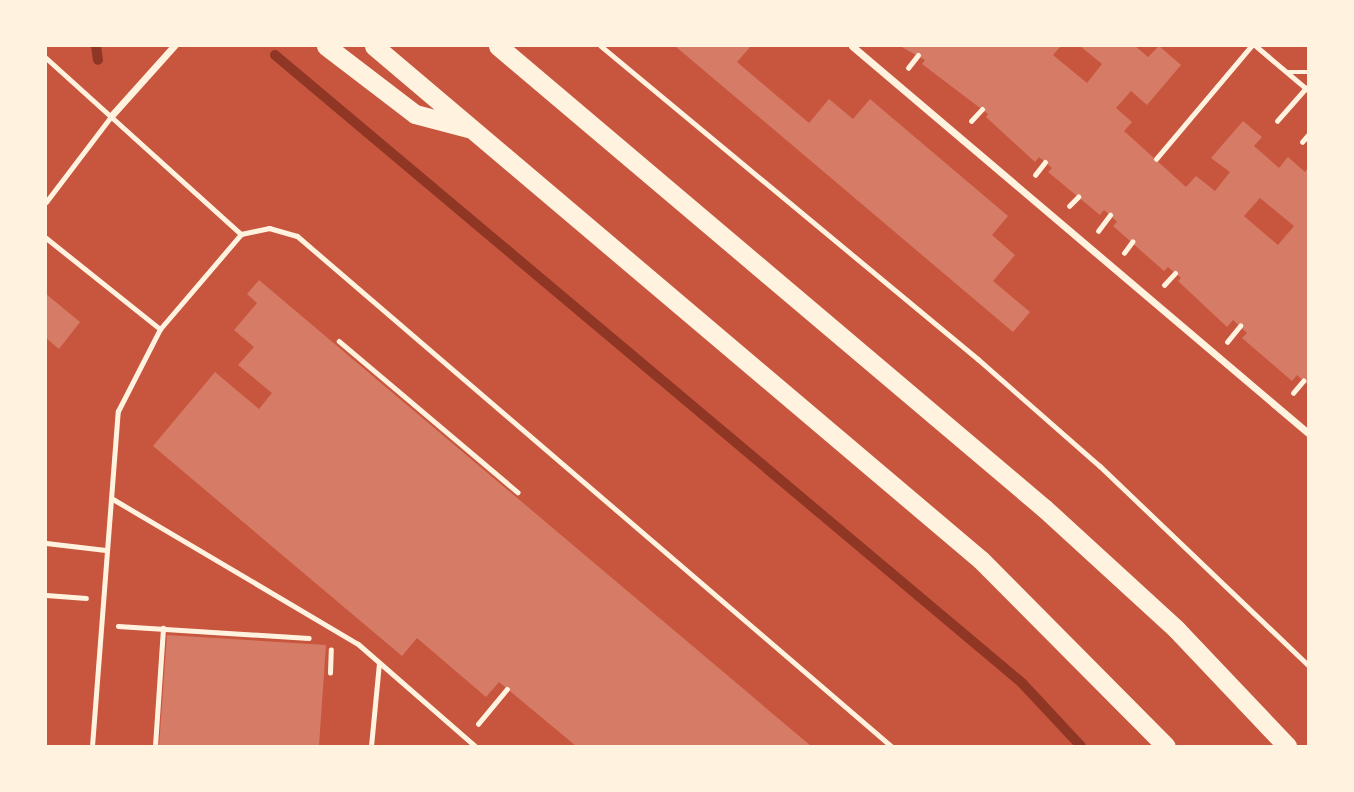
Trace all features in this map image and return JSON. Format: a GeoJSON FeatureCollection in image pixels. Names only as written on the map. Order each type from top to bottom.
{"type":"FeatureCollection","features":[{"type":"Feature","properties":{"kind":"highway"},"geometry":{"type":"LineString","coordinates":[[326,46],[415,114],[472,129]]}},
{"type":"Feature","properties":{"kind":"highway"},"geometry":{"type":"LineString","coordinates":[[374,46],[981,560],[1166,747]]}},
{"type":"Feature","properties":{"kind":"highway"},"geometry":{"type":"LineString","coordinates":[[498,46],[1044,508],[1177,630],[1287,747]]}},
{"type":"Feature","properties":{"kind":"street"},"geometry":{"type":"LineString","coordinates":[[112,115],[174,46]]}},
{"type":"Feature","properties":{"kind":"street"},"geometry":{"type":"LineString","coordinates":[[852,46],[1308,433]]}},
{"type":"Feature","properties":{"kind":"lane"},"geometry":{"type":"LineString","coordinates":[[46,58],[241,234]]}},
{"type":"Feature","properties":{"kind":"lane"},"geometry":{"type":"LineString","coordinates":[[46,202],[112,115]]}},
{"type":"Feature","properties":{"kind":"lane"},"geometry":{"type":"LineString","coordinates":[[92,747],[118,411],[160,330],[241,234],[269,228],[297,236],[891,747]]}},
{"type":"Feature","properties":{"kind":"lane"},"geometry":{"type":"LineString","coordinates":[[46,238],[160,330]]}},
{"type":"Feature","properties":{"kind":"lane"},"geometry":{"type":"LineString","coordinates":[[111,498],[358,644],[475,747]]}},
{"type":"Feature","properties":{"kind":"lane"},"geometry":{"type":"LineString","coordinates":[[46,542],[106,550]]}},
{"type":"Feature","properties":{"kind":"lane"},"geometry":{"type":"LineString","coordinates":[[371,747],[379,663]]}},
{"type":"Feature","properties":{"kind":"path"},"geometry":{"type":"LineString","coordinates":[[601,46],[978,359],[1100,466],[1308,665]]}},
{"type":"Feature","properties":{"kind":"path"},"geometry":{"type":"LineString","coordinates":[[1156,159],[1254,46],[1307,89],[1277,121]]}},
{"type":"Feature","properties":{"kind":"path"},"geometry":{"type":"LineString","coordinates":[[1287,72],[1308,72]]}},
{"type":"Feature","properties":{"kind":"path"},"geometry":{"type":"LineString","coordinates":[[1302,142],[1308,135]]}},
{"type":"Feature","properties":{"kind":"path"},"geometry":{"type":"LineString","coordinates":[[339,341],[518,492]]}},
{"type":"Feature","properties":{"kind":"path"},"geometry":{"type":"LineString","coordinates":[[46,595],[103,600]]}},
{"type":"Feature","properties":{"kind":"path"},"geometry":{"type":"LineString","coordinates":[[102,624],[324,639],[331,645],[330,673]]}},
{"type":"Feature","properties":{"kind":"path"},"geometry":{"type":"LineString","coordinates":[[155,747],[163,628]]}},
{"type":"Feature","properties":{"kind":"path"},"geometry":{"type":"LineString","coordinates":[[466,739],[508,689]]}},
{"type":"Feature","properties":{"kind":"building"},"geometry":{"type":"Polygon","coordinates":[[[675,46],[751,46],[737,62],[809,123],[829,99],[853,119],[870,99],[1008,216],[992,235],[1015,255],[993,281],[1030,312],[1013,332],[675,46]]]}},
{"type":"Feature","properties":{"kind":"building"},"geometry":{"type":"Polygon","coordinates":[[[900,46],[1061,46],[1053,55],[1087,83],[1102,64],[1080,46],[1135,46],[1148,57],[1159,46],[1181,65],[1147,105],[1131,91],[1116,108],[1132,122],[1124,131],[1186,187],[1196,176],[1215,191],[1230,172],[1211,158],[1243,121],[1262,137],[1254,146],[1279,168],[1288,157],[1305,172],[1308,168],[1308,385],[1297,375],[1292,381],[1242,338],[1247,333],[1233,320],[1227,327],[1178,281],[1181,278],[1168,267],[1164,271],[1113,226],[1117,222],[1110,215],[1104,210],[1100,215],[1048,172],[1052,168],[1039,157],[1035,162],[986,117],[988,114],[922,64],[925,60],[900,46]],[[1260,198],[1244,216],[1278,245],[1294,226],[1260,198]]]}},
{"type":"Feature","properties":{"kind":"building"},"geometry":{"type":"Polygon","coordinates":[[[259,280],[811,746],[576,746],[499,682],[486,697],[417,638],[402,656],[153,446],[215,372],[259,409],[272,393],[238,365],[254,347],[234,330],[257,303],[247,294],[259,280]]]}},
{"type":"Feature","properties":{"kind":"building"},"geometry":{"type":"Polygon","coordinates":[[[46,294],[80,322],[59,349],[46,338],[46,294]]]}},
{"type":"Feature","properties":{"kind":"building"},"geometry":{"type":"Polygon","coordinates":[[[167,635],[326,645],[319,746],[159,746],[167,635]]]}},
{"type":"Feature","properties":{"kind":"waterway"},"geometry":{"type":"LineString","coordinates":[[96,46],[98,60]]}},
{"type":"Feature","properties":{"kind":"waterway"},"geometry":{"type":"LineString","coordinates":[[275,55],[1022,683],[1081,746]]}}]}
